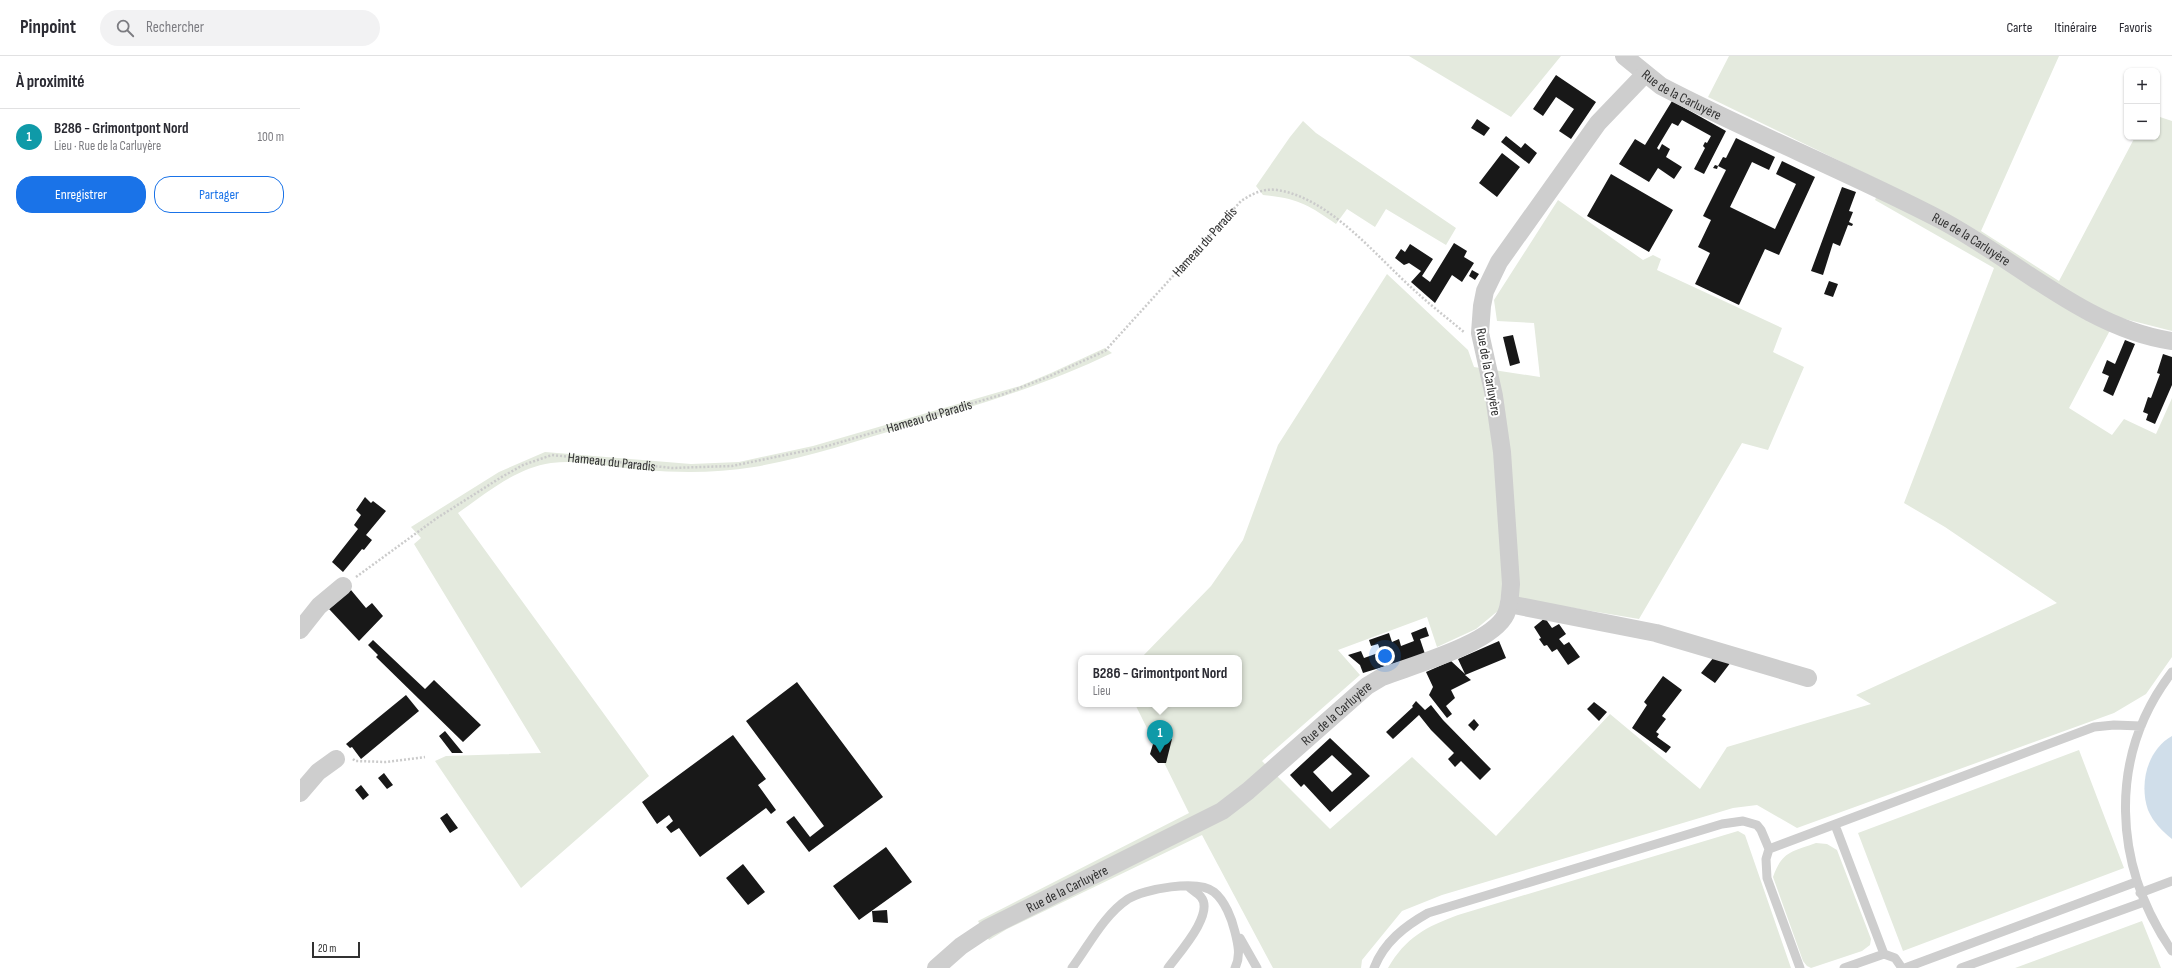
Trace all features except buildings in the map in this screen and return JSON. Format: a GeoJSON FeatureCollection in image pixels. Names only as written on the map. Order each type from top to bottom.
{"type":"FeatureCollection","features":[{"type":"Feature","properties":{"kind":"street"},"geometry":{"type":"LineString","coordinates":[[1624,56],[1645,74]]}},
{"type":"Feature","properties":{"kind":"street","name":"Rue de la Carluyère"},"geometry":{"type":"LineString","coordinates":[[936,968],[961,946],[988,928],[1222,811],[1248,791],[1367,686],[1382,677],[1482,638],[1501,622],[1509,604],[1511,584],[1503,459],[1494,396],[1480,333],[1482,306],[1485,291],[1499,262],[1598,123],[1645,74],[1661,86],[1679,96],[1941,220],[2100,316],[2132,331],[2172,341]]}},
{"type":"Feature","properties":{"kind":"street"},"geometry":{"type":"LineString","coordinates":[[300,630],[319,606],[343,586]]}},
{"type":"Feature","properties":{"kind":"street"},"geometry":{"type":"LineString","coordinates":[[1509,604],[1656,633],[1808,678]]}},
{"type":"Feature","properties":{"kind":"street"},"geometry":{"type":"LineString","coordinates":[[300,793],[318,772],[336,759]]}},
{"type":"Feature","properties":{"kind":"lane"},"geometry":{"type":"LineString","coordinates":[[2172,672],[2160,687],[2141,726],[2130,764],[2125,804],[2128,844],[2136,882],[2155,924],[2172,951]]}},
{"type":"Feature","properties":{"kind":"lane"},"geometry":{"type":"LineString","coordinates":[[1769,849],[2094,728],[2114,724],[2141,726]]}},
{"type":"Feature","properties":{"kind":"lane"},"geometry":{"type":"LineString","coordinates":[[1374,968],[1388,943],[1407,925],[1428,913],[1460,902],[1733,822],[1750,822],[1757,825],[1761,830],[1769,849],[1765,869],[1767,878],[1800,968]]}},
{"type":"Feature","properties":{"kind":"lane"},"geometry":{"type":"LineString","coordinates":[[1835,825],[1884,954]]}},
{"type":"Feature","properties":{"kind":"lane"},"geometry":{"type":"LineString","coordinates":[[2140,893],[2172,881]]}},
{"type":"Feature","properties":{"kind":"lane"},"geometry":{"type":"LineString","coordinates":[[1844,968],[1884,954],[1895,958],[1904,968],[2136,882]]}},
{"type":"Feature","properties":{"kind":"lane"},"geometry":{"type":"LineString","coordinates":[[1072,968],[1116,908],[1129,898],[1147,891],[1175,886],[1213,891],[1223,902],[1234,927],[1257,968]]}},
{"type":"Feature","properties":{"kind":"lane"},"geometry":{"type":"LineString","coordinates":[[1168,968],[1196,929],[1203,916],[1204,906],[1202,897],[1188,887]]}},
{"type":"Feature","properties":{"kind":"lane"},"geometry":{"type":"LineString","coordinates":[[1961,968],[2144,902]]}},
{"type":"Feature","properties":{"kind":"lane"},"geometry":{"type":"LineString","coordinates":[[1234,927],[1239,948],[1235,968]]}},
{"type":"Feature","properties":{"kind":"path","name":"Hameau du Paradis"},"geometry":{"type":"LineString","coordinates":[[343,586],[437,518],[500,478],[523,465],[552,455],[672,468],[732,466],[824,447],[1004,394],[1050,376],[1105,351],[1241,201],[1257,191],[1276,190],[1295,194],[1318,204],[1350,230],[1414,290],[1483,348]]}},
{"type":"Feature","properties":{"kind":"path"},"geometry":{"type":"LineString","coordinates":[[336,759],[347,754],[355,761],[375,763],[425,757]]}},
{"type":"Feature","properties":{"kind":"shaded area"},"geometry":{"type":"Polygon","coordinates":[[[1409,56],[1561,56],[1511,117],[1409,56]]]}},
{"type":"Feature","properties":{"kind":"shaded area"},"geometry":{"type":"Polygon","coordinates":[[[1729,56],[2059,56],[1981,231],[2059,281],[2133,140],[2160,140],[2160,117],[2172,121],[2172,331],[2117,317],[2069,408],[2112,435],[2124,419],[2156,434],[2172,398],[2172,657],[2146,694],[2114,713],[1797,828],[1757,805],[1733,808],[1442,895],[1402,911],[1362,960],[1361,968],[1273,968],[1202,835],[1007,929],[989,940],[978,921],[1189,813],[1136,707],[1242,707],[1242,655],[1144,655],[1211,586],[1243,540],[1278,445],[1387,274],[1468,350],[1474,367],[1540,377],[1534,323],[1497,321],[1494,300],[1558,200],[1643,260],[1653,255],[1661,259],[1657,270],[1782,328],[1773,352],[1804,367],[1768,450],[1742,443],[1639,619],[1501,596],[1499,610],[1476,629],[1437,647],[1427,617],[1338,650],[1360,675],[1262,761],[1330,829],[1412,757],[1496,836],[1610,714],[1700,789],[1727,747],[1871,704],[1856,695],[2057,603],[1945,527],[1904,503],[1994,268],[1875,200],[1883,182],[1708,97],[1729,56]]]}},
{"type":"Feature","properties":{"kind":"shaded area"},"geometry":{"type":"Polygon","coordinates":[[[1303,121],[1316,133],[1456,228],[1446,245],[1386,209],[1375,227],[1347,209],[1336,224],[1310,207],[1294,200],[1263,195],[1256,186],[1303,121]]]}},
{"type":"Feature","properties":{"kind":"shaded area"},"geometry":{"type":"Polygon","coordinates":[[[1105,348],[1112,353],[1037,385],[812,454],[754,467],[699,472],[644,470],[575,462],[551,463],[526,470],[502,482],[458,513],[649,776],[521,888],[435,761],[446,756],[541,753],[414,544],[421,538],[411,527],[499,472],[545,452],[691,464],[739,462],[813,446],[1020,386],[1105,348]]]}},
{"type":"Feature","properties":{"kind":"shaded area"},"geometry":{"type":"Polygon","coordinates":[[[2172,736],[2172,839],[2152,818],[2145,800],[2144,789],[2147,768],[2151,759],[2163,742],[2172,736]]]}},
{"type":"Feature","properties":{"kind":"shaded area"},"geometry":{"type":"Polygon","coordinates":[[[2079,750],[2124,868],[1903,951],[1858,833],[2079,750]]]}},
{"type":"Feature","properties":{"kind":"shaded area"},"geometry":{"type":"Polygon","coordinates":[[[1738,831],[1745,835],[1791,968],[1388,968],[1402,948],[1418,934],[1447,919],[1738,831]]]}},
{"type":"Feature","properties":{"kind":"shaded area"},"geometry":{"type":"Polygon","coordinates":[[[1816,843],[1827,844],[1837,850],[1871,939],[1870,945],[1862,951],[1811,968],[1803,961],[1773,877],[1776,868],[1784,857],[1794,851],[1816,843]]]}},
{"type":"Feature","properties":{"kind":"shaded area"},"geometry":{"type":"Polygon","coordinates":[[[2142,921],[2161,968],[2015,968],[2142,921]]]}},
{"type":"Feature","properties":{"kind":"place","name":"B286 - Grimontpont Nord"},"geometry":{"type":"Point","coordinates":[1160,753]}}]}
